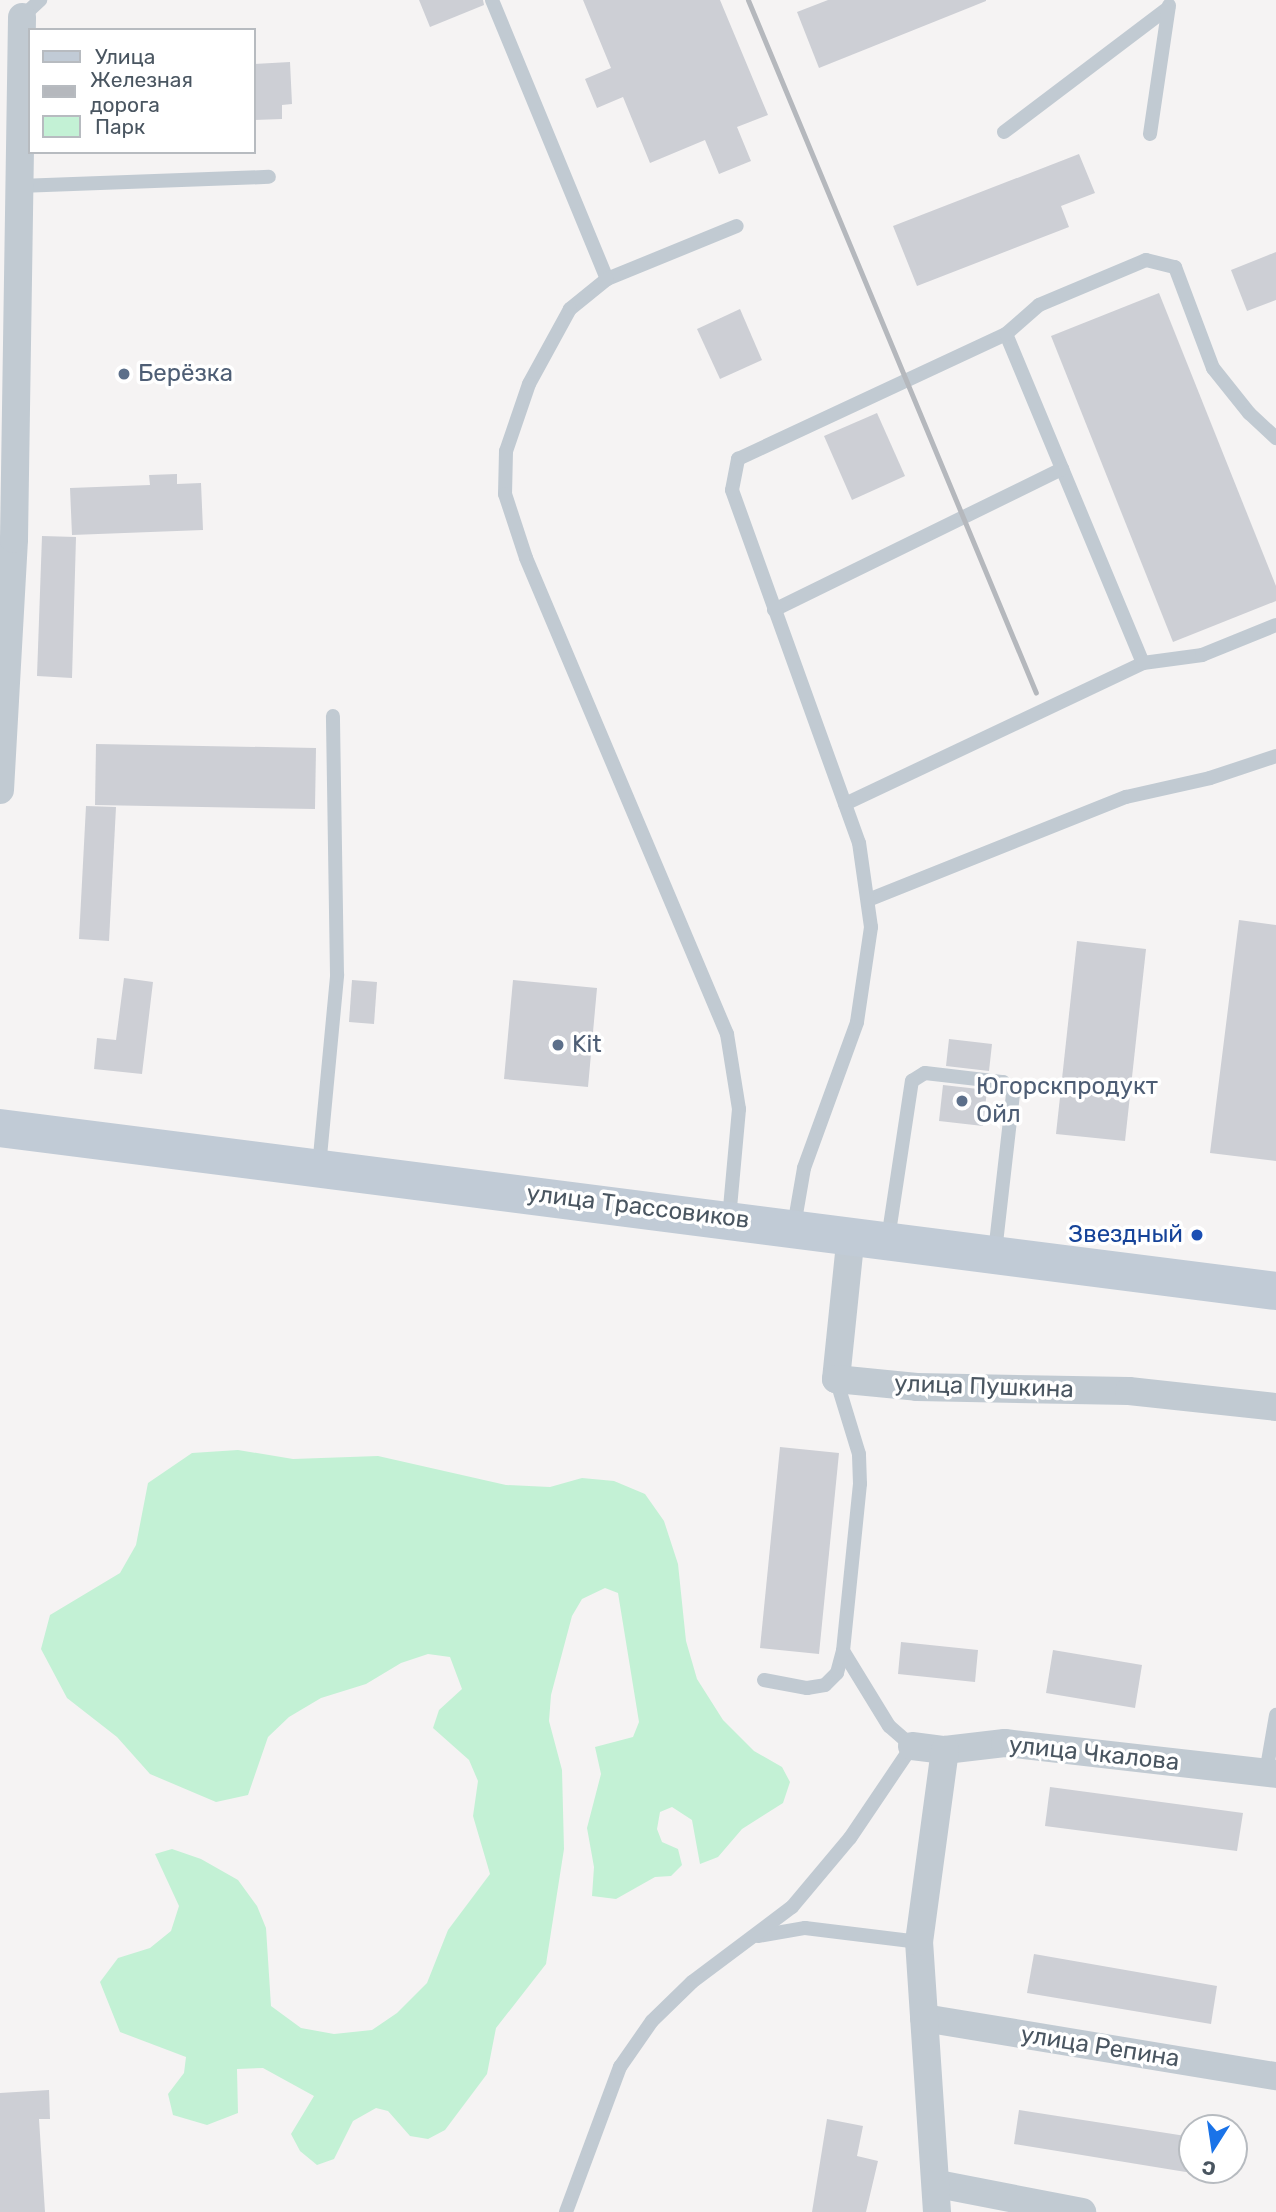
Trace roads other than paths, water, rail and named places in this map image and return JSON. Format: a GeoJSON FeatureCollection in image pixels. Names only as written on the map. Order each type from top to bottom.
{"type":"FeatureCollection","features":[{"type":"Feature","properties":{"kind":"main road","name":"улица Трассовиков"},"geometry":{"type":"LineString","coordinates":[[0,1128],[794,1226],[1276,1291]]}},
{"type":"Feature","properties":{"kind":"street"},"geometry":{"type":"LineString","coordinates":[[0,790],[7,507],[28,6]]}},
{"type":"Feature","properties":{"kind":"street"},"geometry":{"type":"LineString","coordinates":[[836,1379],[850,1234]]}},
{"type":"Feature","properties":{"kind":"street","name":"улица Пушкина"},"geometry":{"type":"LineString","coordinates":[[836,1379],[917,1387],[1129,1391],[1276,1407]]}},
{"type":"Feature","properties":{"kind":"street","name":"улица Чкалова"},"geometry":{"type":"LineString","coordinates":[[912,1746],[945,1750],[1005,1743],[1271,1774]]}},
{"type":"Feature","properties":{"kind":"street"},"geometry":{"type":"LineString","coordinates":[[937,2212],[938,2183],[919,1942],[945,1750]]}},
{"type":"Feature","properties":{"kind":"street","name":"улица Репина"},"geometry":{"type":"LineString","coordinates":[[924,2018],[1276,2076]]}},
{"type":"Feature","properties":{"kind":"street"},"geometry":{"type":"LineString","coordinates":[[938,2183],[1082,2212]]}},
{"type":"Feature","properties":{"kind":"lane"},"geometry":{"type":"LineString","coordinates":[[492,0],[607,279]]}},
{"type":"Feature","properties":{"kind":"lane"},"geometry":{"type":"LineString","coordinates":[[1004,132],[1169,4]]}},
{"type":"Feature","properties":{"kind":"lane"},"geometry":{"type":"LineString","coordinates":[[1150,134],[1169,4]]}},
{"type":"Feature","properties":{"kind":"lane"},"geometry":{"type":"LineString","coordinates":[[19,186],[269,177]]}},
{"type":"Feature","properties":{"kind":"lane"},"geometry":{"type":"LineString","coordinates":[[729,1218],[739,1109],[727,1034],[526,558],[505,494],[506,451],[529,384],[570,309],[607,279],[737,226]]}},
{"type":"Feature","properties":{"kind":"lane"},"geometry":{"type":"LineString","coordinates":[[794,1226],[804,1168],[857,1022],[867,969],[868,900],[859,843],[732,491],[738,459],[1006,334],[1039,305],[1132,263],[1165,262],[1175,267],[1213,368],[1248,413],[1276,438]]}},
{"type":"Feature","properties":{"kind":"lane"},"geometry":{"type":"LineString","coordinates":[[1006,334],[1143,663]]}},
{"type":"Feature","properties":{"kind":"lane"},"geometry":{"type":"LineString","coordinates":[[774,610],[1062,469]]}},
{"type":"Feature","properties":{"kind":"lane"},"geometry":{"type":"LineString","coordinates":[[845,804],[1143,663],[1202,656],[1276,625]]}},
{"type":"Feature","properties":{"kind":"lane"},"geometry":{"type":"LineString","coordinates":[[319,1167],[337,975],[333,716]]}},
{"type":"Feature","properties":{"kind":"lane"},"geometry":{"type":"LineString","coordinates":[[868,900],[1126,797],[1210,778],[1276,756]]}},
{"type":"Feature","properties":{"kind":"lane"},"geometry":{"type":"LineString","coordinates":[[888,1239],[912,1081],[925,1073],[1003,1082],[1013,1094],[995,1252]]}},
{"type":"Feature","properties":{"kind":"lane"},"geometry":{"type":"LineString","coordinates":[[764,1680],[807,1688],[825,1685],[837,1673],[844,1651],[860,1484],[859,1454],[836,1379]]}},
{"type":"Feature","properties":{"kind":"lane"},"geometry":{"type":"LineString","coordinates":[[566,2212],[620,2067],[652,2021],[692,1982],[792,1907],[850,1838],[912,1746],[889,1726],[844,1651]]}},
{"type":"Feature","properties":{"kind":"lane"},"geometry":{"type":"LineString","coordinates":[[1271,1774],[1276,1716]]}},
{"type":"Feature","properties":{"kind":"lane"},"geometry":{"type":"LineString","coordinates":[[756,1936],[805,1928],[919,1942]]}},
{"type":"Feature","properties":{"kind":"railway"},"geometry":{"type":"LineString","coordinates":[[748,0],[1036,693]]}},
{"type":"Feature","properties":{"kind":"place","name":"Берёзка"},"geometry":{"type":"Point","coordinates":[124,374]}},
{"type":"Feature","properties":{"kind":"place","name":"Kit"},"geometry":{"type":"Point","coordinates":[558,1045]}},
{"type":"Feature","properties":{"kind":"place","name":"Югорскпродукт Ойл"},"geometry":{"type":"Point","coordinates":[962,1101]}},
{"type":"Feature","properties":{"kind":"place","name":"Звездный"},"geometry":{"type":"Point","coordinates":[1197,1235]}}]}
